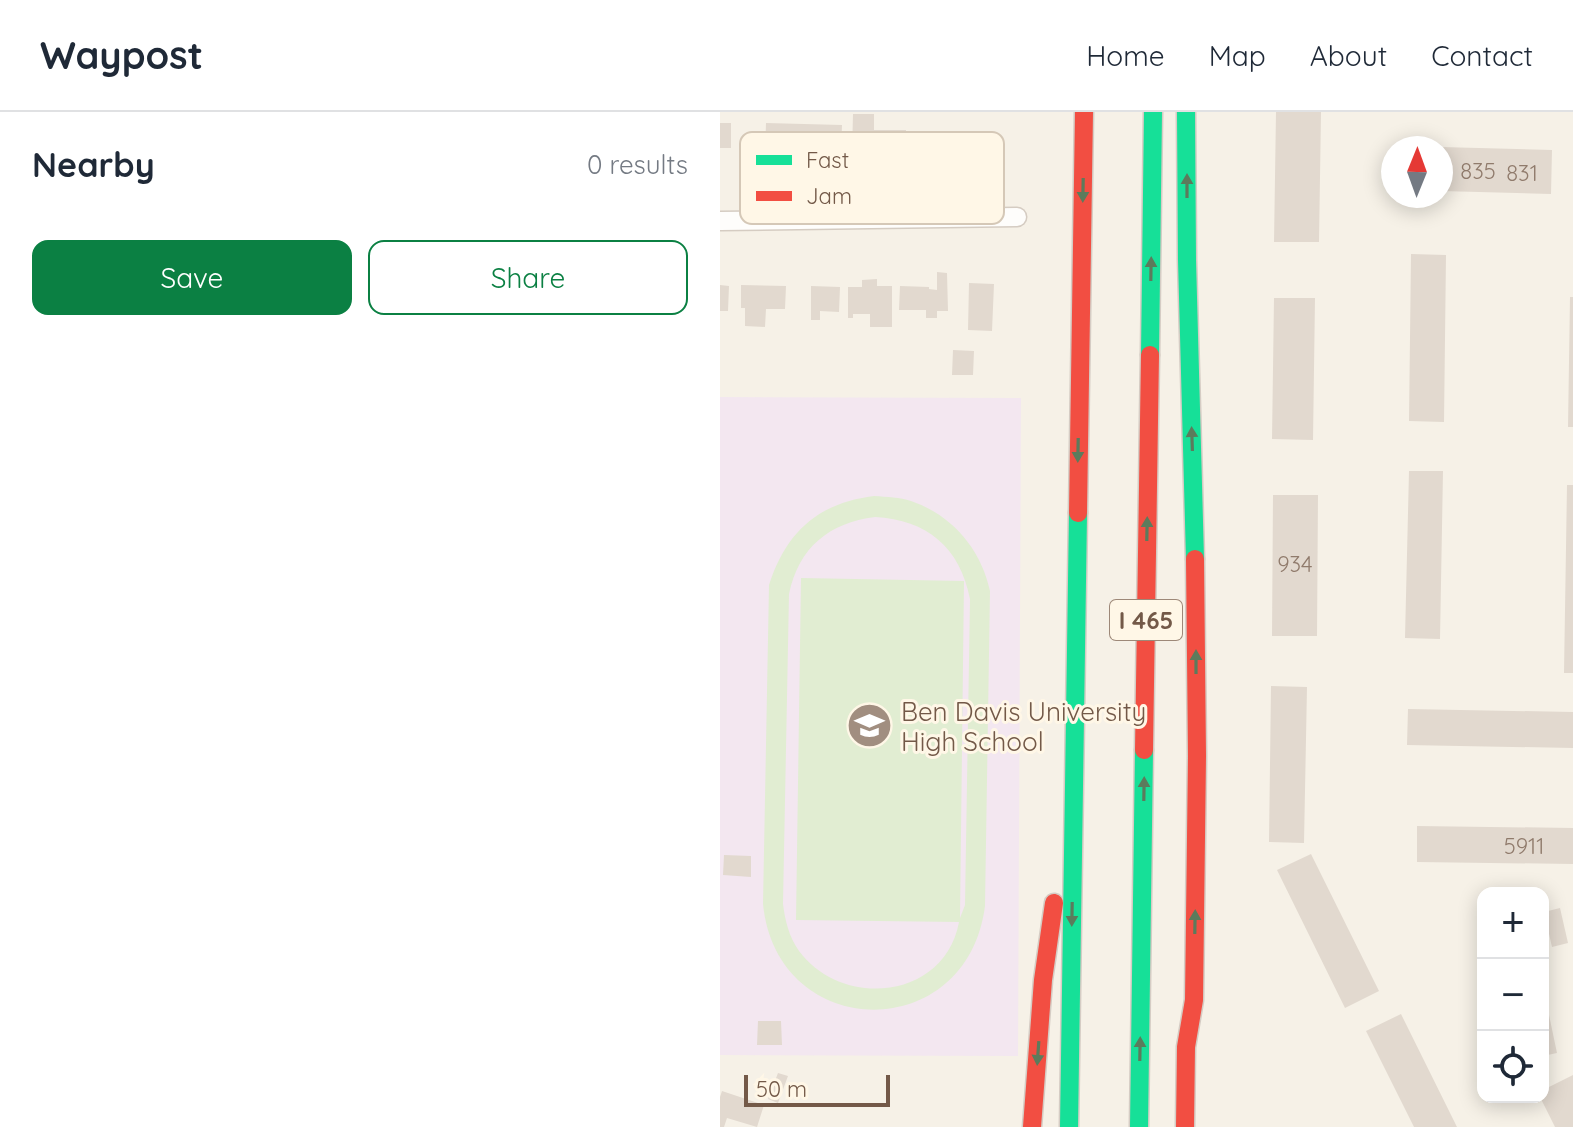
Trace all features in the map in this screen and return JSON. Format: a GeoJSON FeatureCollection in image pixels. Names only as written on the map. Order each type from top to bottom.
{"type":"FeatureCollection","features":[{"type":"Feature","properties":{"kind":"highway","name":"I 465"},"geometry":{"type":"LineString","coordinates":[[1069,1127],[1084,112]]}},
{"type":"Feature","properties":{"kind":"highway","name":"I 465"},"geometry":{"type":"LineString","coordinates":[[1139,1127],[1153,112]]}},
{"type":"Feature","properties":{"kind":"highway"},"geometry":{"type":"LineString","coordinates":[[1186,112],[1197,741],[1194,1000],[1203,1115]]}},
{"type":"Feature","properties":{"kind":"highway"},"geometry":{"type":"LineString","coordinates":[[1032,1127],[1043,980],[1074,752]]}},
{"type":"Feature","properties":{"kind":"highway"},"geometry":{"type":"LineString","coordinates":[[1185,1127],[1186,1047],[1194,1000]]}},
{"type":"Feature","properties":{"kind":"street"},"geometry":{"type":"LineString","coordinates":[[1004,217],[1017,217]]}},
{"type":"Feature","properties":{"kind":"street"},"geometry":{"type":"LineString","coordinates":[[720,221],[740,221]]}},
{"type":"Feature","properties":{"kind":"shaded area","name":"Ben Davis University High School"},"geometry":{"type":"Polygon","coordinates":[[[720,397],[1021,398],[1018,1056],[720,1055],[720,397]]]}},
{"type":"Feature","properties":{"kind":"green space"},"geometry":{"type":"Polygon","coordinates":[[[874,496],[902,499],[939,515],[972,548],[990,591],[985,906],[971,952],[945,984],[911,1004],[872,1010],[835,1003],[801,983],[776,950],[763,904],[769,585],[785,550],[807,523],[836,505],[874,496]],[[875,517],[859,520],[818,540],[800,563],[789,594],[785,916],[799,951],[818,970],[841,982],[865,988],[890,988],[914,981],[934,967],[950,948],[959,922],[796,920],[801,578],[964,581],[960,918],[965,905],[970,599],[965,581],[958,565],[949,551],[925,531],[894,519],[875,517]]]}},
{"type":"Feature","properties":{"kind":"building"},"geometry":{"type":"Polygon","coordinates":[[[1276,112],[1321,112],[1319,242],[1274,242],[1276,112]]]}},
{"type":"Feature","properties":{"kind":"building"},"geometry":{"type":"Polygon","coordinates":[[[853,114],[874,114],[874,130],[906,130],[906,132],[853,132],[853,114]]]}},
{"type":"Feature","properties":{"kind":"building"},"geometry":{"type":"Polygon","coordinates":[[[720,123],[731,123],[731,148],[720,148],[720,123]]]}},
{"type":"Feature","properties":{"kind":"building"},"geometry":{"type":"Polygon","coordinates":[[[766,123],[842,125],[842,132],[766,132],[766,123]]]}},
{"type":"Feature","properties":{"kind":"building"},"geometry":{"type":"Polygon","coordinates":[[[1453,147],[1552,150],[1551,194],[1453,191],[1453,147]]]}},
{"type":"Feature","properties":{"kind":"building"},"geometry":{"type":"Polygon","coordinates":[[[1411,254],[1446,255],[1444,422],[1409,421],[1411,254]]]}},
{"type":"Feature","properties":{"kind":"building"},"geometry":{"type":"Polygon","coordinates":[[[937,272],[947,273],[948,311],[937,311],[937,318],[926,318],[926,310],[899,310],[900,286],[937,290],[937,272]]]}},
{"type":"Feature","properties":{"kind":"building"},"geometry":{"type":"Polygon","coordinates":[[[877,279],[877,286],[892,286],[892,327],[870,327],[870,314],[853,314],[853,318],[848,318],[848,287],[862,287],[862,280],[877,279]]]}},
{"type":"Feature","properties":{"kind":"building"},"geometry":{"type":"Polygon","coordinates":[[[969,283],[994,284],[992,331],[968,330],[969,283]]]}},
{"type":"Feature","properties":{"kind":"building"},"geometry":{"type":"Polygon","coordinates":[[[720,285],[729,286],[728,311],[720,311],[720,285]]]}},
{"type":"Feature","properties":{"kind":"building"},"geometry":{"type":"Polygon","coordinates":[[[741,285],[786,286],[785,309],[766,309],[765,327],[745,326],[741,285]]]}},
{"type":"Feature","properties":{"kind":"building"},"geometry":{"type":"Polygon","coordinates":[[[811,286],[840,287],[839,312],[820,311],[820,320],[811,320],[811,286]]]}},
{"type":"Feature","properties":{"kind":"building"},"geometry":{"type":"Polygon","coordinates":[[[1570,297],[1573,297],[1573,427],[1568,427],[1570,297]]]}},
{"type":"Feature","properties":{"kind":"building"},"geometry":{"type":"Polygon","coordinates":[[[1274,298],[1315,298],[1313,440],[1272,439],[1274,298]]]}},
{"type":"Feature","properties":{"kind":"building"},"geometry":{"type":"Polygon","coordinates":[[[953,350],[974,351],[973,375],[952,375],[953,350]]]}},
{"type":"Feature","properties":{"kind":"building"},"geometry":{"type":"Polygon","coordinates":[[[1409,471],[1443,471],[1440,639],[1405,638],[1409,471]]]}},
{"type":"Feature","properties":{"kind":"building"},"geometry":{"type":"Polygon","coordinates":[[[1567,485],[1573,485],[1573,673],[1564,673],[1567,485]]]}},
{"type":"Feature","properties":{"kind":"building"},"geometry":{"type":"Polygon","coordinates":[[[1273,495],[1318,495],[1317,636],[1272,636],[1273,495]]]}},
{"type":"Feature","properties":{"kind":"building"},"geometry":{"type":"Polygon","coordinates":[[[1271,686],[1307,687],[1304,843],[1269,842],[1271,686]]]}},
{"type":"Feature","properties":{"kind":"building"},"geometry":{"type":"Polygon","coordinates":[[[1408,709],[1573,712],[1573,748],[1407,745],[1408,709]]]}},
{"type":"Feature","properties":{"kind":"building"},"geometry":{"type":"Polygon","coordinates":[[[1417,826],[1573,828],[1573,864],[1417,862],[1417,826]]]}},
{"type":"Feature","properties":{"kind":"building"},"geometry":{"type":"Polygon","coordinates":[[[1311,854],[1379,991],[1345,1008],[1277,870],[1311,854]]]}},
{"type":"Feature","properties":{"kind":"building"},"geometry":{"type":"Polygon","coordinates":[[[724,855],[751,856],[751,877],[723,875],[724,855]]]}},
{"type":"Feature","properties":{"kind":"building"},"geometry":{"type":"Polygon","coordinates":[[[1560,908],[1568,943],[1552,947],[1549,911],[1560,908]]]}},
{"type":"Feature","properties":{"kind":"building"},"geometry":{"type":"Polygon","coordinates":[[[1401,1014],[1457,1127],[1414,1127],[1366,1031],[1401,1014]]]}},
{"type":"Feature","properties":{"kind":"building"},"geometry":{"type":"Polygon","coordinates":[[[1549,1015],[1557,1053],[1549,1055],[1549,1015]]]}},
{"type":"Feature","properties":{"kind":"building"},"geometry":{"type":"Polygon","coordinates":[[[758,1021],[781,1021],[782,1045],[757,1045],[758,1021]]]}},
{"type":"Feature","properties":{"kind":"building"},"geometry":{"type":"Polygon","coordinates":[[[778,1073],[788,1076],[778,1103],[768,1099],[778,1073]]]}},
{"type":"Feature","properties":{"kind":"building"},"geometry":{"type":"Polygon","coordinates":[[[1573,1075],[1573,1127],[1555,1127],[1543,1103],[1549,1103],[1549,1087],[1573,1075]]]}},
{"type":"Feature","properties":{"kind":"building"},"geometry":{"type":"Polygon","coordinates":[[[722,1091],[764,1105],[757,1127],[727,1118],[724,1127],[720,1127],[722,1091]]]}},
{"type":"Feature","properties":{"kind":"traffic: fast"},"geometry":{"type":"LineString","coordinates":[[1150,355],[1153,112]]}},
{"type":"Feature","properties":{"kind":"traffic: fast"},"geometry":{"type":"LineString","coordinates":[[1186,112],[1195,559]]}},
{"type":"Feature","properties":{"kind":"traffic: fast"},"geometry":{"type":"LineString","coordinates":[[1069,1127],[1078,513]]}},
{"type":"Feature","properties":{"kind":"traffic: fast"},"geometry":{"type":"LineString","coordinates":[[1139,1127],[1144,750]]}},
{"type":"Feature","properties":{"kind":"traffic: jam"},"geometry":{"type":"LineString","coordinates":[[1078,513],[1084,112]]}},
{"type":"Feature","properties":{"kind":"traffic: jam"},"geometry":{"type":"LineString","coordinates":[[1144,750],[1150,355]]}},
{"type":"Feature","properties":{"kind":"traffic: jam"},"geometry":{"type":"LineString","coordinates":[[1185,1127],[1186,1047],[1194,1000],[1197,756],[1195,559]]}},
{"type":"Feature","properties":{"kind":"traffic: jam"},"geometry":{"type":"LineString","coordinates":[[1032,1127],[1043,980],[1054,903]]}},
{"type":"Feature","properties":{"kind":"place","name":"Ben Davis University High School"},"geometry":{"type":"Point","coordinates":[870,726]}}]}
